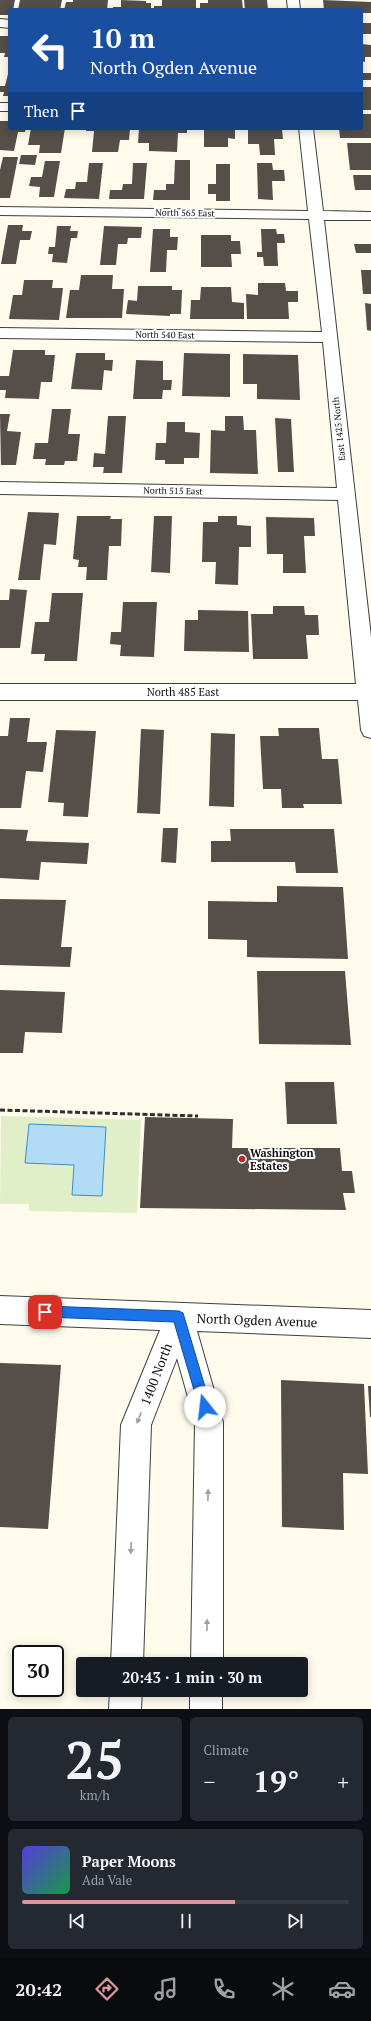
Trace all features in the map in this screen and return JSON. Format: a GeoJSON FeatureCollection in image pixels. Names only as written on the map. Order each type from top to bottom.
{"type":"FeatureCollection","features":[{"type":"Feature","properties":{"kind":"street","name":"East 1425 North"},"geometry":{"type":"LineString","coordinates":[[306,130],[330,337],[371,730]]}},
{"type":"Feature","properties":{"kind":"street","name":"North 565 East"},"geometry":{"type":"LineString","coordinates":[[0,211],[371,216]]}},
{"type":"Feature","properties":{"kind":"street","name":"North 540 East"},"geometry":{"type":"LineString","coordinates":[[0,333],[330,337]]}},
{"type":"Feature","properties":{"kind":"street","name":"North 515 East"},"geometry":{"type":"LineString","coordinates":[[0,488],[346,494]]}},
{"type":"Feature","properties":{"kind":"street","name":"North 485 East"},"geometry":{"type":"LineString","coordinates":[[0,692],[367,692]]}},
{"type":"Feature","properties":{"kind":"street","name":"North Ogden Avenue"},"geometry":{"type":"LineString","coordinates":[[0,1310],[371,1324]]}},
{"type":"Feature","properties":{"kind":"street","name":"1400 North"},"geometry":{"type":"LineString","coordinates":[[127,1657],[136,1425],[179,1317]]}},
{"type":"Feature","properties":{"kind":"street","name":"1400 North"},"geometry":{"type":"LineString","coordinates":[[179,1317],[209,1422],[206,1657]]}},
{"type":"Feature","properties":{"kind":"street"},"geometry":{"type":"LineString","coordinates":[[125,1709],[126,1697]]}},
{"type":"Feature","properties":{"kind":"street"},"geometry":{"type":"LineString","coordinates":[[206,1697],[206,1709]]}},
{"type":"Feature","properties":{"kind":"path"},"geometry":{"type":"LineString","coordinates":[[0,1110],[198,1116]]}},
{"type":"Feature","properties":{"kind":"green space"},"geometry":{"type":"Polygon","coordinates":[[[1,1116],[141,1120],[137,1213],[29,1211],[29,1204],[0,1204],[1,1116]]]}},
{"type":"Feature","properties":{"kind":"water"},"geometry":{"type":"Polygon","coordinates":[[[29,1124],[106,1127],[102,1196],[72,1195],[74,1165],[25,1163],[29,1124]]]}},
{"type":"Feature","properties":{"kind":"building"},"geometry":{"type":"Polygon","coordinates":[[[0,0],[15,0],[13,8],[8,8],[8,15],[0,15],[0,0]]]}},
{"type":"Feature","properties":{"kind":"building"},"geometry":{"type":"Polygon","coordinates":[[[20,0],[62,0],[60,8],[18,8],[20,0]]]}},
{"type":"Feature","properties":{"kind":"building"},"geometry":{"type":"Polygon","coordinates":[[[73,0],[108,0],[107,8],[64,8],[66,2],[73,2],[73,0]]]}},
{"type":"Feature","properties":{"kind":"building"},"geometry":{"type":"Polygon","coordinates":[[[121,0],[146,1],[146,3],[151,3],[151,8],[113,8],[121,7],[121,0]]]}},
{"type":"Feature","properties":{"kind":"building"},"geometry":{"type":"Polygon","coordinates":[[[162,0],[196,0],[196,8],[154,8],[154,6],[162,6],[162,0]]]}},
{"type":"Feature","properties":{"kind":"building"},"geometry":{"type":"Polygon","coordinates":[[[208,0],[242,0],[243,8],[200,8],[200,3],[208,3],[208,0]]]}},
{"type":"Feature","properties":{"kind":"building"},"geometry":{"type":"Polygon","coordinates":[[[244,0],[267,0],[268,8],[245,8],[244,0]]]}},
{"type":"Feature","properties":{"kind":"building"},"geometry":{"type":"Polygon","coordinates":[[[323,0],[371,2],[371,13],[363,13],[363,8],[324,8],[323,0]]]}},
{"type":"Feature","properties":{"kind":"building"},"geometry":{"type":"Polygon","coordinates":[[[363,23],[371,23],[371,34],[363,34],[363,23]]]}},
{"type":"Feature","properties":{"kind":"building"},"geometry":{"type":"Polygon","coordinates":[[[0,36],[8,36],[8,57],[4,57],[5,53],[0,53],[0,36]]]}},
{"type":"Feature","properties":{"kind":"building"},"geometry":{"type":"Polygon","coordinates":[[[363,44],[371,45],[371,57],[365,57],[365,62],[363,62],[363,44]]]}},
{"type":"Feature","properties":{"kind":"building"},"geometry":{"type":"Polygon","coordinates":[[[363,73],[371,73],[371,80],[363,80],[363,73]]]}},
{"type":"Feature","properties":{"kind":"building"},"geometry":{"type":"Polygon","coordinates":[[[8,74],[8,96],[3,96],[4,92],[0,92],[0,86],[5,86],[8,74]]]}},
{"type":"Feature","properties":{"kind":"building"},"geometry":{"type":"Polygon","coordinates":[[[363,87],[371,87],[371,110],[363,110],[363,87]]]}},
{"type":"Feature","properties":{"kind":"building"},"geometry":{"type":"Polygon","coordinates":[[[363,114],[371,114],[371,138],[340,138],[339,130],[363,130],[363,114]]]}},
{"type":"Feature","properties":{"kind":"building"},"geometry":{"type":"Polygon","coordinates":[[[0,121],[8,121],[8,130],[26,130],[25,132],[18,132],[14,151],[0,150],[0,121]]]}},
{"type":"Feature","properties":{"kind":"building"},"geometry":{"type":"Polygon","coordinates":[[[31,130],[65,130],[61,153],[39,153],[40,145],[28,145],[31,130]]]}},
{"type":"Feature","properties":{"kind":"building"},"geometry":{"type":"Polygon","coordinates":[[[130,130],[129,140],[120,140],[118,152],[92,152],[94,131],[86,131],[130,130]]]}},
{"type":"Feature","properties":{"kind":"building"},"geometry":{"type":"Polygon","coordinates":[[[139,130],[187,130],[187,133],[178,133],[177,152],[149,151],[149,143],[138,143],[139,130]]]}},
{"type":"Feature","properties":{"kind":"building"},"geometry":{"type":"Polygon","coordinates":[[[204,130],[235,130],[235,139],[228,138],[228,147],[204,147],[204,130]]]}},
{"type":"Feature","properties":{"kind":"building"},"geometry":{"type":"Polygon","coordinates":[[[248,130],[282,130],[283,139],[274,139],[275,155],[260,155],[259,144],[248,144],[248,130]]]}},
{"type":"Feature","properties":{"kind":"building"},"geometry":{"type":"Polygon","coordinates":[[[347,143],[371,143],[371,170],[350,170],[347,143]]]}},
{"type":"Feature","properties":{"kind":"building"},"geometry":{"type":"Polygon","coordinates":[[[21,155],[37,155],[35,165],[19,164],[21,155]]]}},
{"type":"Feature","properties":{"kind":"building"},"geometry":{"type":"Polygon","coordinates":[[[3,157],[18,157],[10,198],[0,198],[0,170],[3,157]]]}},
{"type":"Feature","properties":{"kind":"building"},"geometry":{"type":"Polygon","coordinates":[[[175,160],[190,160],[190,200],[153,200],[154,190],[166,190],[166,184],[174,184],[175,160]]]}},
{"type":"Feature","properties":{"kind":"building"},"geometry":{"type":"Polygon","coordinates":[[[45,161],[60,161],[54,197],[39,197],[40,187],[29,186],[31,177],[42,177],[45,161]]]}},
{"type":"Feature","properties":{"kind":"building"},"geometry":{"type":"Polygon","coordinates":[[[89,163],[103,163],[99,199],[64,198],[66,189],[75,189],[76,182],[87,182],[89,163]]]}},
{"type":"Feature","properties":{"kind":"building"},"geometry":{"type":"Polygon","coordinates":[[[133,163],[147,163],[144,199],[109,199],[110,190],[122,190],[123,184],[132,184],[133,163]]]}},
{"type":"Feature","properties":{"kind":"building"},"geometry":{"type":"Polygon","coordinates":[[[257,163],[272,163],[273,170],[284,170],[285,181],[272,181],[273,200],[258,199],[257,163]]]}},
{"type":"Feature","properties":{"kind":"building"},"geometry":{"type":"Polygon","coordinates":[[[216,164],[230,164],[230,201],[216,201],[216,194],[208,194],[208,184],[216,184],[216,164]]]}},
{"type":"Feature","properties":{"kind":"building"},"geometry":{"type":"Polygon","coordinates":[[[353,175],[371,175],[371,190],[355,190],[353,175]]]}},
{"type":"Feature","properties":{"kind":"building"},"geometry":{"type":"Polygon","coordinates":[[[8,225],[23,225],[22,231],[32,231],[30,240],[20,240],[16,264],[1,264],[8,225]]]}},
{"type":"Feature","properties":{"kind":"building"},"geometry":{"type":"Polygon","coordinates":[[[57,226],[71,226],[70,231],[78,231],[77,238],[71,238],[67,263],[52,262],[53,254],[48,254],[49,247],[55,247],[57,226]]]}},
{"type":"Feature","properties":{"kind":"building"},"geometry":{"type":"Polygon","coordinates":[[[104,226],[142,227],[141,238],[128,238],[127,244],[118,244],[116,265],[100,265],[104,226]]]}},
{"type":"Feature","properties":{"kind":"building"},"geometry":{"type":"Polygon","coordinates":[[[153,229],[170,229],[170,237],[178,237],[177,250],[167,250],[166,272],[150,272],[153,229]]]}},
{"type":"Feature","properties":{"kind":"building"},"geometry":{"type":"Polygon","coordinates":[[[261,229],[276,229],[277,234],[284,234],[285,243],[277,243],[278,266],[264,266],[263,257],[257,257],[257,252],[262,252],[261,229]]]}},
{"type":"Feature","properties":{"kind":"building"},"geometry":{"type":"Polygon","coordinates":[[[201,235],[231,235],[231,241],[240,241],[241,254],[231,254],[232,267],[201,267],[201,235]]]}},
{"type":"Feature","properties":{"kind":"building"},"geometry":{"type":"Polygon","coordinates":[[[354,244],[371,244],[371,253],[356,253],[354,244]]]}},
{"type":"Feature","properties":{"kind":"building"},"geometry":{"type":"Polygon","coordinates":[[[361,270],[371,270],[371,294],[363,294],[361,270]]]}},
{"type":"Feature","properties":{"kind":"building"},"geometry":{"type":"Polygon","coordinates":[[[81,275],[113,275],[112,289],[124,289],[122,318],[66,318],[70,290],[79,290],[81,275]]]}},
{"type":"Feature","properties":{"kind":"building"},"geometry":{"type":"Polygon","coordinates":[[[24,280],[53,280],[52,288],[63,288],[59,320],[9,319],[13,295],[22,295],[24,280]]]}},
{"type":"Feature","properties":{"kind":"building"},"geometry":{"type":"Polygon","coordinates":[[[258,283],[285,283],[286,291],[298,291],[298,302],[288,302],[289,319],[247,319],[246,294],[258,295],[258,283]]]}},
{"type":"Feature","properties":{"kind":"building"},"geometry":{"type":"Polygon","coordinates":[[[138,286],[172,286],[172,290],[182,290],[181,314],[170,314],[170,316],[126,314],[128,300],[137,301],[138,286]]]}},
{"type":"Feature","properties":{"kind":"building"},"geometry":{"type":"Polygon","coordinates":[[[201,287],[231,287],[232,302],[244,303],[244,319],[190,319],[191,300],[200,300],[201,287]]]}},
{"type":"Feature","properties":{"kind":"building"},"geometry":{"type":"Polygon","coordinates":[[[365,303],[371,304],[371,331],[367,330],[365,303]]]}},
{"type":"Feature","properties":{"kind":"building"},"geometry":{"type":"Polygon","coordinates":[[[13,350],[45,350],[45,355],[55,355],[52,382],[41,382],[39,399],[5,398],[6,390],[0,390],[0,376],[9,376],[13,350]]]}},
{"type":"Feature","properties":{"kind":"building"},"geometry":{"type":"Polygon","coordinates":[[[76,353],[105,353],[105,360],[113,360],[112,371],[104,370],[102,390],[71,389],[76,353]]]}},
{"type":"Feature","properties":{"kind":"building"},"geometry":{"type":"Polygon","coordinates":[[[184,353],[230,354],[230,397],[182,396],[184,353]]]}},
{"type":"Feature","properties":{"kind":"building"},"geometry":{"type":"Polygon","coordinates":[[[243,354],[298,355],[300,400],[257,399],[257,384],[243,384],[243,354]]]}},
{"type":"Feature","properties":{"kind":"building"},"geometry":{"type":"Polygon","coordinates":[[[136,360],[163,361],[163,380],[172,380],[171,390],[163,390],[162,399],[133,399],[136,360]]]}},
{"type":"Feature","properties":{"kind":"building"},"geometry":{"type":"Polygon","coordinates":[[[52,409],[71,409],[68,434],[80,434],[77,461],[65,461],[64,465],[45,465],[46,459],[33,459],[35,443],[48,443],[52,409]]]}},
{"type":"Feature","properties":{"kind":"building"},"geometry":{"type":"Polygon","coordinates":[[[0,414],[10,414],[7,431],[21,432],[16,465],[1,465],[1,468],[0,414]]]}},
{"type":"Feature","properties":{"kind":"building"},"geometry":{"type":"Polygon","coordinates":[[[108,416],[126,416],[122,473],[103,473],[104,467],[93,467],[94,453],[105,454],[108,416]]]}},
{"type":"Feature","properties":{"kind":"building"},"geometry":{"type":"Polygon","coordinates":[[[225,416],[243,416],[244,430],[256,430],[258,474],[210,473],[211,430],[225,431],[225,416]]]}},
{"type":"Feature","properties":{"kind":"building"},"geometry":{"type":"Polygon","coordinates":[[[275,418],[291,419],[294,472],[278,472],[275,418]]]}},
{"type":"Feature","properties":{"kind":"building"},"geometry":{"type":"Polygon","coordinates":[[[167,422],[185,422],[185,432],[200,433],[199,458],[184,458],[184,464],[165,464],[165,460],[155,460],[156,443],[166,443],[167,422]]]}},
{"type":"Feature","properties":{"kind":"building"},"geometry":{"type":"Polygon","coordinates":[[[28,512],[59,513],[56,545],[44,544],[40,580],[18,580],[28,512]]]}},
{"type":"Feature","properties":{"kind":"building"},"geometry":{"type":"Polygon","coordinates":[[[77,516],[111,516],[110,519],[122,519],[121,546],[109,546],[107,580],[86,580],[87,567],[78,567],[79,560],[73,559],[77,516]]]}},
{"type":"Feature","properties":{"kind":"building"},"geometry":{"type":"Polygon","coordinates":[[[154,516],[172,516],[170,573],[151,572],[154,516]]]}},
{"type":"Feature","properties":{"kind":"building"},"geometry":{"type":"Polygon","coordinates":[[[218,516],[237,516],[237,525],[251,526],[251,547],[239,547],[238,585],[215,584],[216,562],[202,562],[203,522],[218,522],[218,516]]]}},
{"type":"Feature","properties":{"kind":"building"},"geometry":{"type":"Polygon","coordinates":[[[266,517],[314,518],[315,536],[304,536],[306,573],[283,573],[283,554],[267,554],[266,517]]]}},
{"type":"Feature","properties":{"kind":"building"},"geometry":{"type":"Polygon","coordinates":[[[10,589],[27,590],[20,648],[0,648],[0,600],[9,600],[10,589]]]}},
{"type":"Feature","properties":{"kind":"building"},"geometry":{"type":"Polygon","coordinates":[[[52,593],[83,593],[77,661],[44,661],[45,654],[31,654],[35,622],[49,622],[52,593]]]}},
{"type":"Feature","properties":{"kind":"building"},"geometry":{"type":"Polygon","coordinates":[[[123,602],[157,602],[154,657],[120,656],[121,645],[110,644],[111,632],[121,632],[123,602]]]}},
{"type":"Feature","properties":{"kind":"building"},"geometry":{"type":"Polygon","coordinates":[[[273,606],[304,606],[305,615],[318,615],[319,635],[306,635],[308,659],[253,659],[251,614],[273,614],[273,606]]]}},
{"type":"Feature","properties":{"kind":"building"},"geometry":{"type":"Polygon","coordinates":[[[198,610],[248,611],[249,652],[184,651],[185,620],[198,620],[198,610]]]}},
{"type":"Feature","properties":{"kind":"building"},"geometry":{"type":"Polygon","coordinates":[[[10,718],[30,718],[27,742],[47,742],[43,772],[26,771],[21,808],[0,808],[0,736],[8,736],[10,718]]]}},
{"type":"Feature","properties":{"kind":"building"},"geometry":{"type":"Polygon","coordinates":[[[278,728],[319,728],[322,759],[338,759],[342,804],[303,804],[304,808],[282,808],[281,789],[263,789],[260,736],[279,736],[278,728]]]}},
{"type":"Feature","properties":{"kind":"building"},"geometry":{"type":"Polygon","coordinates":[[[141,729],[164,730],[160,814],[137,813],[141,729]]]}},
{"type":"Feature","properties":{"kind":"building"},"geometry":{"type":"Polygon","coordinates":[[[56,730],[96,731],[88,817],[63,816],[64,803],[48,802],[56,730]]]}},
{"type":"Feature","properties":{"kind":"building"},"geometry":{"type":"Polygon","coordinates":[[[211,733],[235,734],[234,807],[209,806],[211,733]]]}},
{"type":"Feature","properties":{"kind":"building"},"geometry":{"type":"Polygon","coordinates":[[[163,828],[178,828],[176,863],[161,862],[163,828]]]}},
{"type":"Feature","properties":{"kind":"building"},"geometry":{"type":"Polygon","coordinates":[[[0,829],[28,830],[26,841],[89,843],[87,864],[41,862],[39,880],[0,878],[0,829]]]}},
{"type":"Feature","properties":{"kind":"building"},"geometry":{"type":"Polygon","coordinates":[[[230,829],[334,829],[338,873],[296,873],[295,862],[211,862],[211,841],[231,841],[230,829]]]}},
{"type":"Feature","properties":{"kind":"building"},"geometry":{"type":"Polygon","coordinates":[[[277,886],[343,887],[348,959],[247,957],[247,940],[208,939],[208,901],[277,902],[277,886]]]}},
{"type":"Feature","properties":{"kind":"building"},"geometry":{"type":"Polygon","coordinates":[[[0,899],[66,900],[61,947],[72,947],[70,967],[0,965],[0,899]]]}},
{"type":"Feature","properties":{"kind":"building"},"geometry":{"type":"Polygon","coordinates":[[[257,971],[345,971],[351,1045],[259,1044],[257,971]]]}},
{"type":"Feature","properties":{"kind":"building"},"geometry":{"type":"Polygon","coordinates":[[[0,990],[65,992],[62,1033],[25,1032],[23,1053],[0,1053],[0,990]]]}},
{"type":"Feature","properties":{"kind":"building"},"geometry":{"type":"Polygon","coordinates":[[[285,1082],[334,1082],[337,1124],[287,1124],[285,1082]]]}},
{"type":"Feature","properties":{"kind":"building","name":"Washington Estates"},"geometry":{"type":"Polygon","coordinates":[[[145,1117],[233,1119],[232,1148],[340,1148],[342,1171],[352,1171],[355,1193],[343,1193],[346,1210],[140,1208],[145,1117]]]}},
{"type":"Feature","properties":{"kind":"building"},"geometry":{"type":"Polygon","coordinates":[[[0,1363],[61,1365],[48,1529],[0,1527],[0,1363]]]}},
{"type":"Feature","properties":{"kind":"building"},"geometry":{"type":"Polygon","coordinates":[[[281,1380],[364,1384],[368,1474],[343,1473],[344,1530],[282,1527],[281,1380]]]}},
{"type":"Feature","properties":{"kind":"building"},"geometry":{"type":"Polygon","coordinates":[[[368,1386],[371,1386],[371,1417],[370,1417],[368,1386]]]}},
{"type":"Feature","properties":{"kind":"place","name":"Washington Estates"},"geometry":{"type":"Point","coordinates":[242,1159]}},
{"type":"Feature","properties":{"kind":"route"},"geometry":{"type":"LineString","coordinates":[[45,1312],[179,1317],[205,1407]]}}]}
